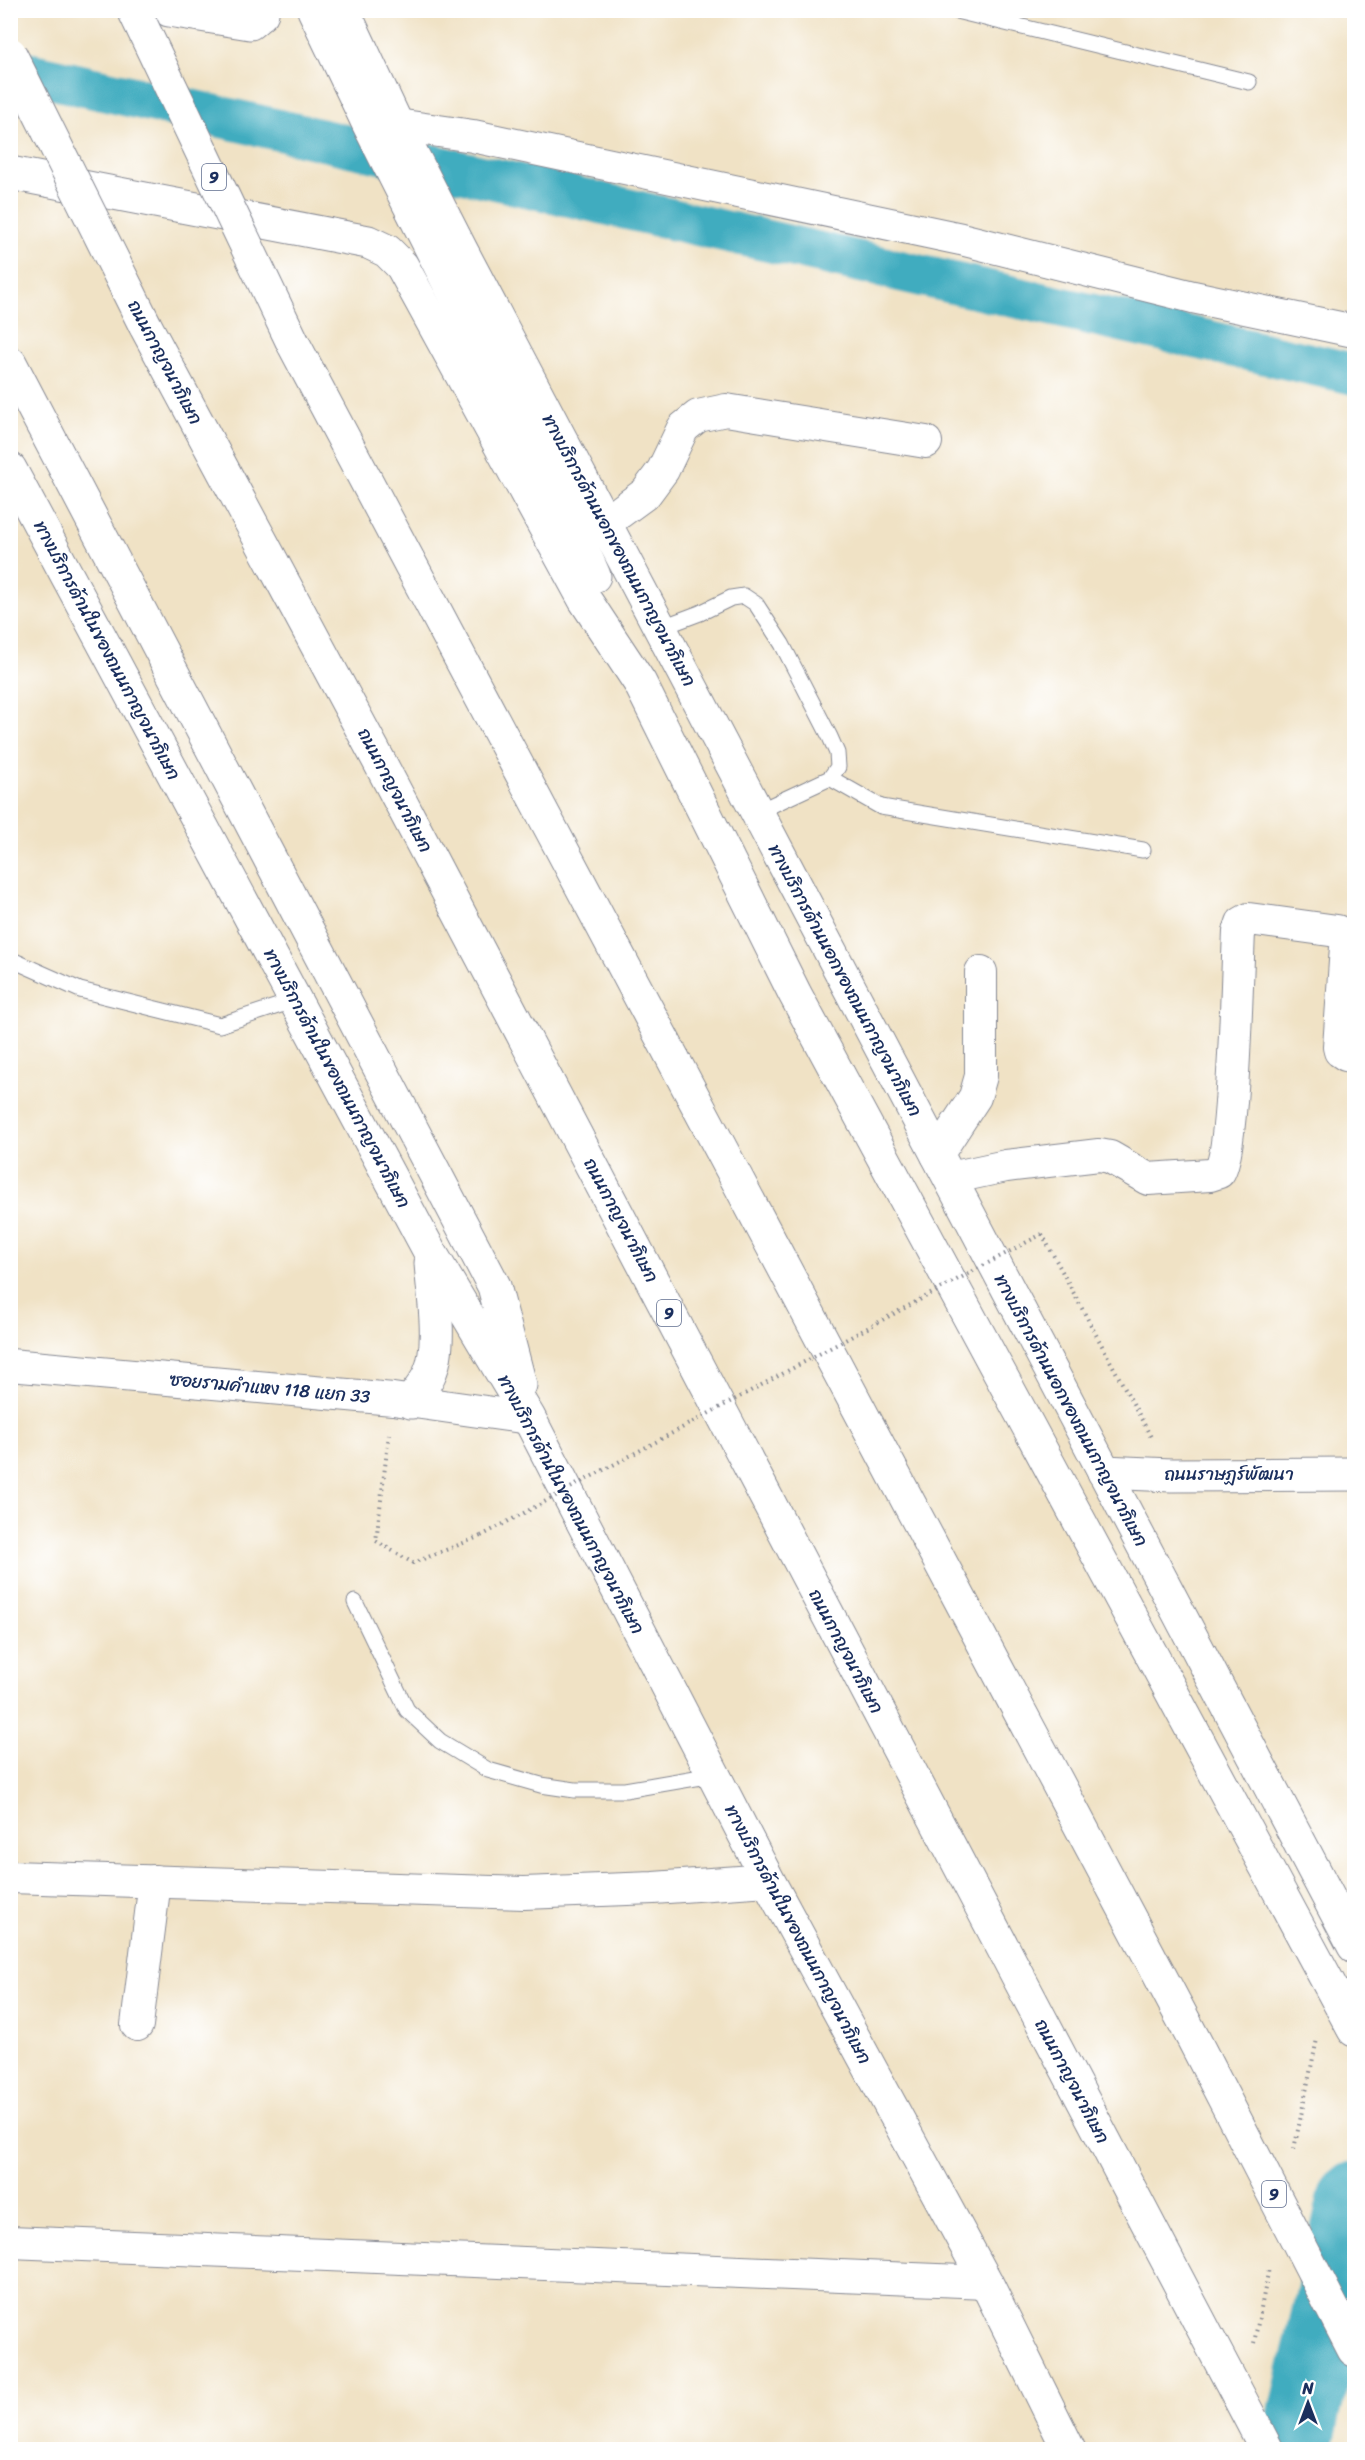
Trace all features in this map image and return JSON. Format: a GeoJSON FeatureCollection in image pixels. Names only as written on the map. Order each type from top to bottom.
{"type":"FeatureCollection","features":[{"type":"Feature","properties":{"kind":"main road","name":"9"},"geometry":{"type":"LineString","coordinates":[[134,10],[293,343],[1193,2038],[1354,2350]]}},
{"type":"Feature","properties":{"kind":"main road"},"geometry":{"type":"LineString","coordinates":[[169,10],[250,23],[262,13],[261,10]]}},
{"type":"Feature","properties":{"kind":"main road"},"geometry":{"type":"LineString","coordinates":[[314,10],[383,125]]}},
{"type":"Feature","properties":{"kind":"main road","name":"ทางบริการด้านนอกของถนนกาญจนาภิเษก"},"geometry":{"type":"LineString","coordinates":[[343,10],[383,125],[447,250],[605,523],[1354,1946]]}},
{"type":"Feature","properties":{"kind":"main road","name":"ถนนกาญจนาภิเษก"},"geometry":{"type":"LineString","coordinates":[[10,54],[145,325],[378,759],[1267,2450]]}},
{"type":"Feature","properties":{"kind":"main road"},"geometry":{"type":"LineString","coordinates":[[10,173],[368,242],[387,251],[402,266],[585,600],[640,683]]}},
{"type":"Feature","properties":{"kind":"main road"},"geometry":{"type":"LineString","coordinates":[[447,250],[640,683],[795,994],[1354,2030]]}},
{"type":"Feature","properties":{"kind":"main road"},"geometry":{"type":"LineString","coordinates":[[10,363],[494,1286],[529,1418]]}},
{"type":"Feature","properties":{"kind":"main road","name":"ทางบริการด้านในของถนนกาญจนาภิเษก"},"geometry":{"type":"LineString","coordinates":[[10,469],[430,1252],[529,1418],[768,1880],[986,2282],[1069,2450]]}},
{"type":"Feature","properties":{"kind":"main road"},"geometry":{"type":"LineString","coordinates":[[402,1401],[430,1374],[435,1348],[435,1313],[430,1252]]}},
{"type":"Feature","properties":{"kind":"main road","name":"ถนนราษฏร์พัฒนา"},"geometry":{"type":"LineString","coordinates":[[1104,1472],[1172,1475],[1354,1474]]}},
{"type":"Feature","properties":{"kind":"street"},"geometry":{"type":"LineString","coordinates":[[383,125],[508,143],[961,239],[1193,297],[1354,331]]}},
{"type":"Feature","properties":{"kind":"street"},"geometry":{"type":"LineString","coordinates":[[605,523],[646,493],[663,470],[683,428],[698,416],[726,410],[926,442]]}},
{"type":"Feature","properties":{"kind":"street"},"geometry":{"type":"LineString","coordinates":[[981,972],[981,1076],[975,1097],[943,1167],[1006,1166],[1099,1155],[1110,1157],[1148,1179],[1210,1175],[1219,1172],[1225,1159],[1230,1108],[1239,932],[1242,923],[1249,919],[1337,930],[1345,935],[1339,1047],[1340,1051],[1346,1055],[1354,1056]]}},
{"type":"Feature","properties":{"kind":"street","name":"ซอยรามคำแหง 118 แยก 33"},"geometry":{"type":"LineString","coordinates":[[10,1365],[402,1401],[529,1418]]}},
{"type":"Feature","properties":{"kind":"street"},"geometry":{"type":"LineString","coordinates":[[10,1877],[524,1893],[653,1888],[768,1880]]}},
{"type":"Feature","properties":{"kind":"street"},"geometry":{"type":"LineString","coordinates":[[137,2025],[155,1881]]}},
{"type":"Feature","properties":{"kind":"street"},"geometry":{"type":"LineString","coordinates":[[10,2242],[986,2282]]}},
{"type":"Feature","properties":{"kind":"lane"},"geometry":{"type":"LineString","coordinates":[[952,10],[1249,82]]}},
{"type":"Feature","properties":{"kind":"lane"},"geometry":{"type":"LineString","coordinates":[[660,628],[731,598],[744,596],[756,604],[782,644],[837,753],[838,767],[830,778],[757,812]]}},
{"type":"Feature","properties":{"kind":"lane"},"geometry":{"type":"LineString","coordinates":[[830,778],[881,807],[1143,850]]}},
{"type":"Feature","properties":{"kind":"lane"},"geometry":{"type":"LineString","coordinates":[[10,959],[80,990],[220,1024],[296,1000]]}},
{"type":"Feature","properties":{"kind":"lane"},"geometry":{"type":"LineString","coordinates":[[355,1602],[407,1710],[440,1741],[488,1770],[541,1785],[575,1790],[625,1790],[713,1775]]}},
{"type":"Feature","properties":{"kind":"path"},"geometry":{"type":"LineString","coordinates":[[402,1401],[376,1541],[413,1563],[481,1536],[1042,1234],[1172,1475]]}},
{"type":"Feature","properties":{"kind":"waterway"},"geometry":{"type":"LineString","coordinates":[[10,69],[1354,374]]}},
{"type":"Feature","properties":{"kind":"waterway"},"geometry":{"type":"LineString","coordinates":[[1296,2450],[1354,2198]]}}]}
